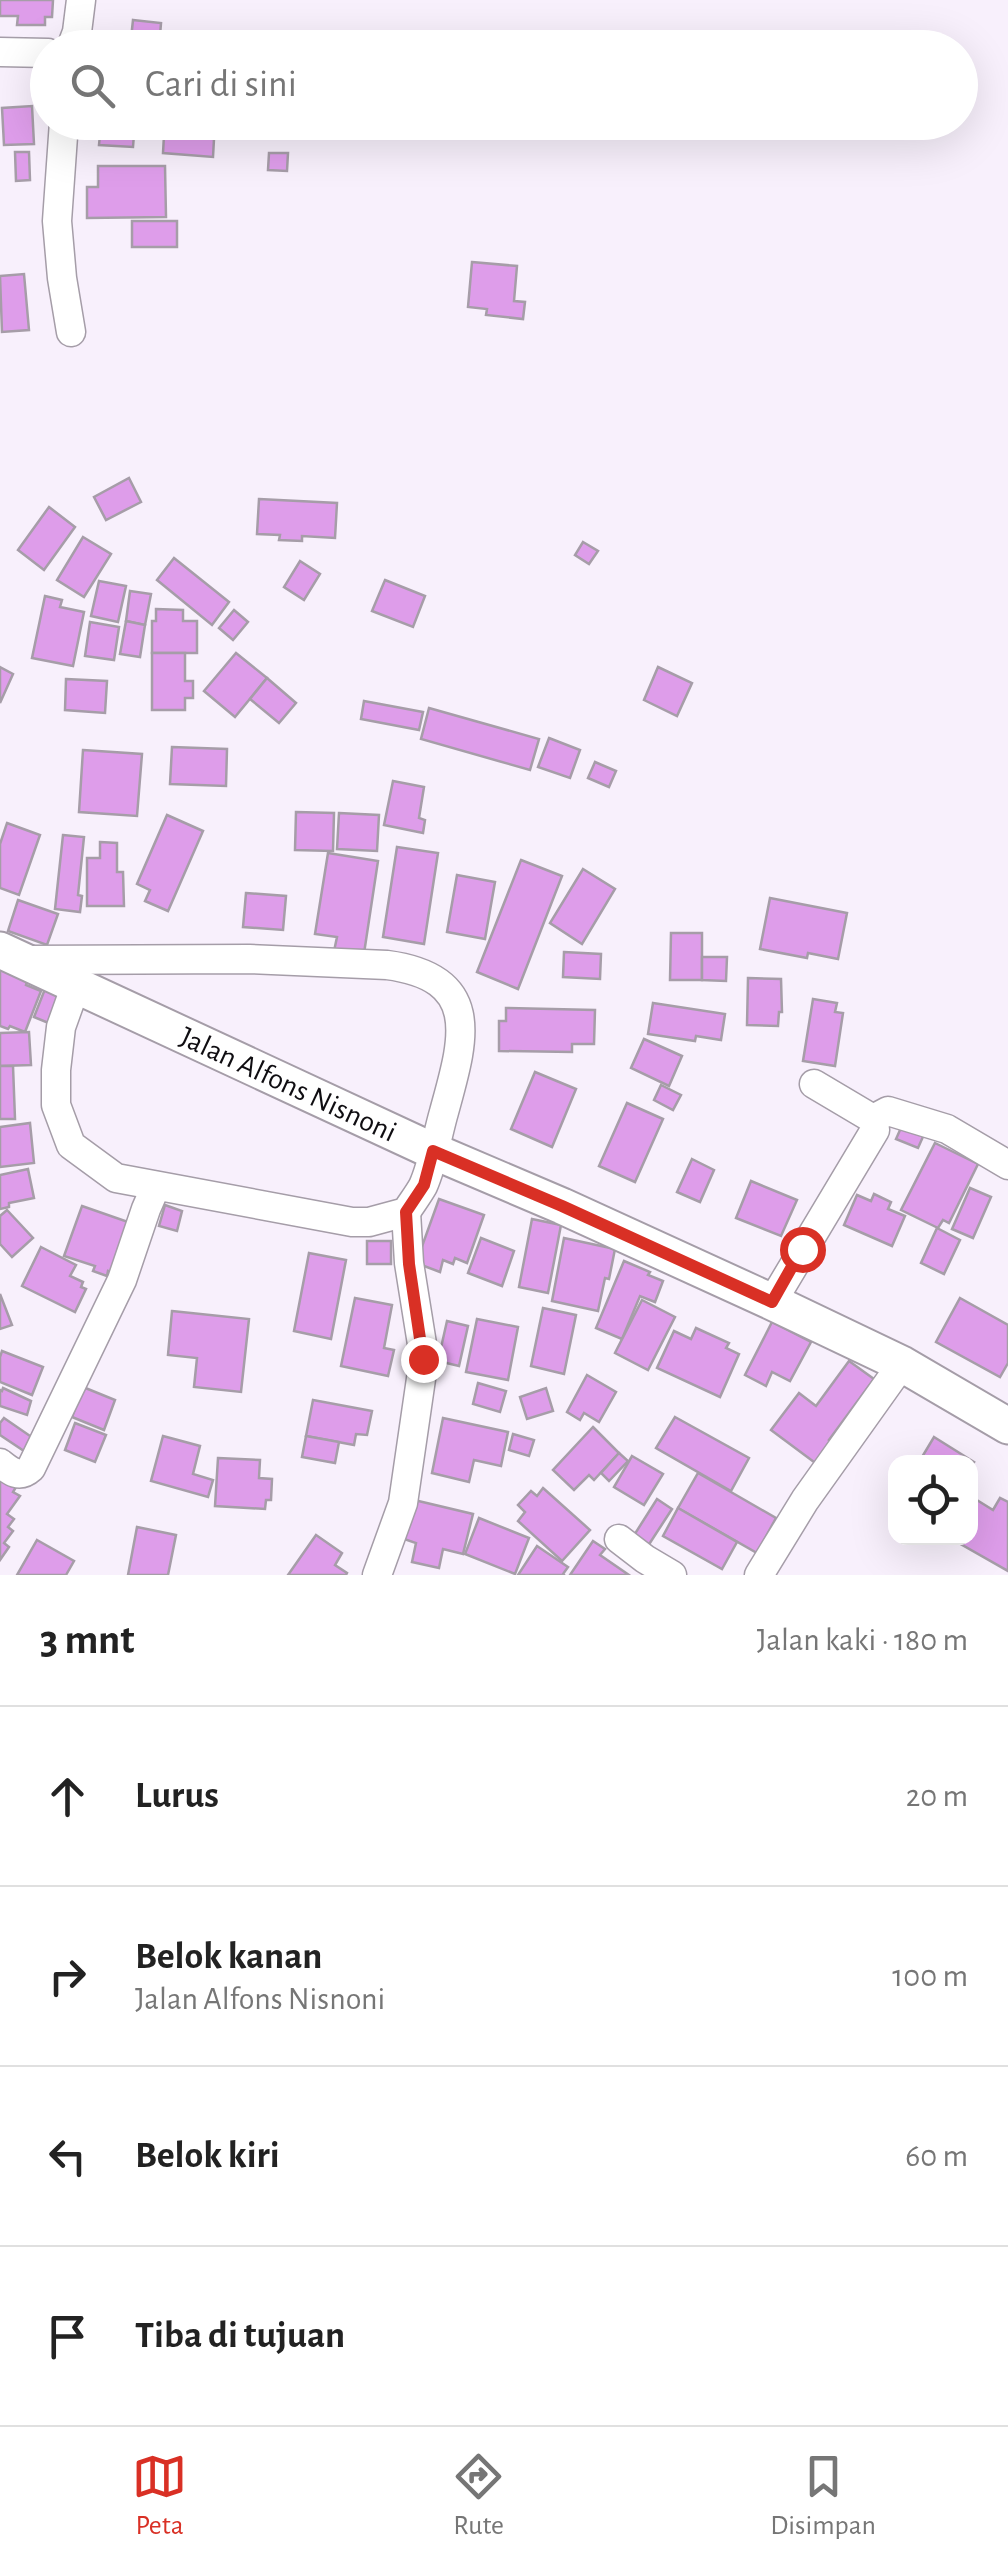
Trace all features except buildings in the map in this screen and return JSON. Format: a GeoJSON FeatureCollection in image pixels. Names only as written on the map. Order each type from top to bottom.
{"type":"FeatureCollection","features":[{"type":"Feature","properties":{"kind":"main road","name":"Jalan Alfons Nisnoni"},"geometry":{"type":"LineString","coordinates":[[11,955],[433,1151],[772,1302],[902,1364],[1008,1426]]}},
{"type":"Feature","properties":{"kind":"street"},"geometry":{"type":"LineString","coordinates":[[77,30],[81,0]]}},
{"type":"Feature","properties":{"kind":"street"},"geometry":{"type":"LineString","coordinates":[[0,52],[30,50]]}},
{"type":"Feature","properties":{"kind":"street"},"geometry":{"type":"LineString","coordinates":[[63,140],[57,220],[71,332]]}},
{"type":"Feature","properties":{"kind":"street"},"geometry":{"type":"LineString","coordinates":[[11,955],[387,965],[428,975],[450,994],[460,1026],[460,1050],[424,1185],[406,1212],[422,1372],[403,1504],[378,1575]]}},
{"type":"Feature","properties":{"kind":"street"},"geometry":{"type":"LineString","coordinates":[[76,985],[61,1027],[56,1105],[71,1145],[116,1178],[352,1222],[369,1222],[406,1212]]}},
{"type":"Feature","properties":{"kind":"street"},"geometry":{"type":"LineString","coordinates":[[772,1302],[874,1130],[873,1119],[814,1084]]}},
{"type":"Feature","properties":{"kind":"street"},"geometry":{"type":"LineString","coordinates":[[873,1119],[888,1111],[947,1128],[1008,1165]]}},
{"type":"Feature","properties":{"kind":"street"},"geometry":{"type":"LineString","coordinates":[[0,1463],[15,1474],[31,1468],[122,1280],[156,1186]]}},
{"type":"Feature","properties":{"kind":"street"},"geometry":{"type":"LineString","coordinates":[[759,1575],[805,1500],[902,1364]]}},
{"type":"Feature","properties":{"kind":"street"},"geometry":{"type":"LineString","coordinates":[[619,1538],[672,1575]]}},
{"type":"Feature","properties":{"kind":"route"},"geometry":{"type":"LineString","coordinates":[[423,1359],[406,1212],[424,1185],[433,1151],[772,1302],[802,1249]]}}]}
